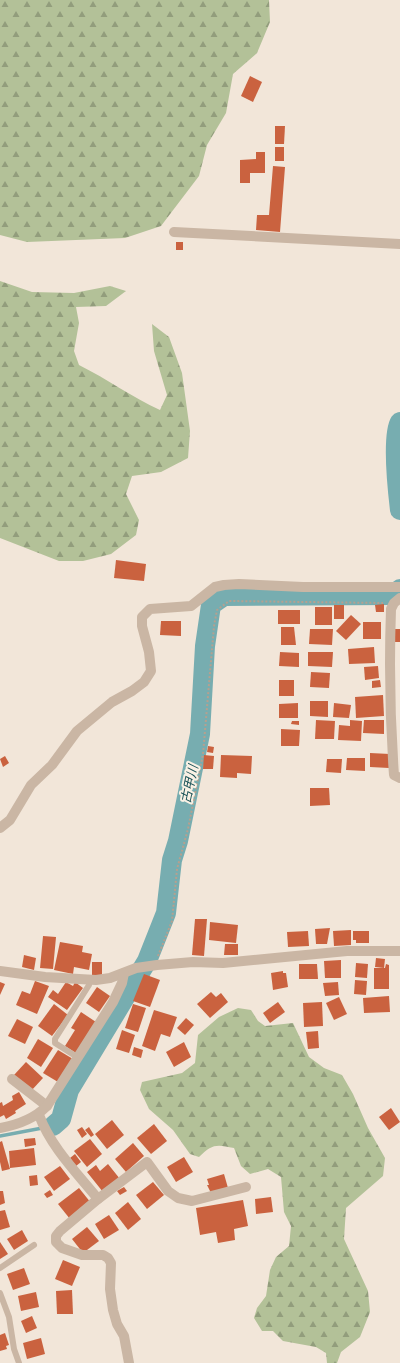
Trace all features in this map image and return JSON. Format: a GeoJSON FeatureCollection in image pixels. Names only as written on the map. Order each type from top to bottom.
{"type":"FeatureCollection","features":[{"type":"Feature","properties":{"kind":"street"},"geometry":{"type":"LineString","coordinates":[[174,232],[400,244]]}},
{"type":"Feature","properties":{"kind":"street"},"geometry":{"type":"LineString","coordinates":[[0,828],[10,820],[31,785],[52,765],[77,731],[112,702],[132,691],[144,682],[151,670],[149,652],[142,626],[142,617],[150,610],[191,606],[215,587],[224,585],[400,587]]}},
{"type":"Feature","properties":{"kind":"street"},"geometry":{"type":"LineString","coordinates":[[397,600],[391,609],[390,716],[394,775],[400,778]]}},
{"type":"Feature","properties":{"kind":"street"},"geometry":{"type":"LineString","coordinates":[[0,971],[44,977],[90,979],[110,978],[136,968],[157,965],[193,962],[224,963],[347,951],[400,951]]}},
{"type":"Feature","properties":{"kind":"street"},"geometry":{"type":"LineString","coordinates":[[0,1128],[13,1126],[39,1115],[47,1106],[113,1002],[122,983],[124,973]]}},
{"type":"Feature","properties":{"kind":"street"},"geometry":{"type":"LineString","coordinates":[[12,1079],[47,1106]]}},
{"type":"Feature","properties":{"kind":"street"},"geometry":{"type":"LineString","coordinates":[[39,1115],[54,1146],[98,1199]]}},
{"type":"Feature","properties":{"kind":"street"},"geometry":{"type":"LineString","coordinates":[[129,1363],[124,1336],[117,1324],[113,1310],[110,1289],[110,1263],[108,1258],[103,1255],[82,1255],[62,1248],[56,1242],[56,1236],[98,1199],[147,1162],[168,1191],[178,1198],[192,1201],[246,1186]]}},
{"type":"Feature","properties":{"kind":"lane"},"geometry":{"type":"LineString","coordinates":[[78,1057],[56,1043],[55,1038],[89,985],[90,979]]}},
{"type":"Feature","properties":{"kind":"lane"},"geometry":{"type":"LineString","coordinates":[[0,1268],[34,1245]]}},
{"type":"Feature","properties":{"kind":"lane"},"geometry":{"type":"LineString","coordinates":[[0,1293],[9,1317],[14,1349],[19,1363]]}},
{"type":"Feature","properties":{"kind":"path"},"geometry":{"type":"LineString","coordinates":[[157,965],[157,958],[172,921],[176,869],[188,829],[203,754],[214,626],[218,610],[229,601],[359,604],[397,600]]}},
{"type":"Feature","properties":{"kind":"green space"},"geometry":{"type":"Polygon","coordinates":[[[0,0],[269,0],[270,22],[257,53],[233,74],[226,113],[207,145],[199,176],[161,226],[125,238],[27,242],[0,235],[0,0]]]}},
{"type":"Feature","properties":{"kind":"green space"},"geometry":{"type":"Polygon","coordinates":[[[0,281],[32,292],[74,293],[110,286],[126,291],[106,306],[76,307],[79,323],[74,351],[79,365],[160,410],[167,395],[154,351],[152,324],[169,337],[182,373],[190,431],[188,458],[161,472],[132,476],[126,494],[139,520],[136,535],[111,554],[83,561],[59,561],[0,538],[0,281]]]}},
{"type":"Feature","properties":{"kind":"green space"},"geometry":{"type":"Polygon","coordinates":[[[238,1008],[251,1010],[258,1021],[265,1026],[293,1023],[309,1057],[324,1068],[342,1075],[353,1094],[368,1128],[385,1158],[383,1176],[346,1208],[344,1239],[368,1291],[370,1312],[360,1337],[341,1352],[337,1363],[327,1363],[326,1353],[316,1347],[283,1341],[273,1331],[262,1331],[254,1318],[257,1308],[266,1296],[270,1270],[276,1257],[289,1246],[291,1226],[284,1212],[281,1177],[268,1169],[250,1174],[241,1166],[234,1148],[215,1146],[211,1147],[199,1157],[190,1154],[173,1130],[149,1109],[140,1090],[142,1082],[182,1073],[195,1063],[198,1035],[219,1017],[238,1008]]]}},
{"type":"Feature","properties":{"kind":"building"},"geometry":{"type":"Polygon","coordinates":[[[250,76],[262,82],[253,102],[241,96],[250,76]]]}},
{"type":"Feature","properties":{"kind":"building"},"geometry":{"type":"Polygon","coordinates":[[[275,126],[285,126],[284,144],[275,144],[275,126]]]}},
{"type":"Feature","properties":{"kind":"building"},"geometry":{"type":"Polygon","coordinates":[[[275,147],[284,147],[284,161],[275,161],[275,147]]]}},
{"type":"Feature","properties":{"kind":"building"},"geometry":{"type":"Polygon","coordinates":[[[256,152],[265,152],[265,173],[250,173],[250,183],[240,183],[240,160],[256,159],[256,152]]]}},
{"type":"Feature","properties":{"kind":"building"},"geometry":{"type":"Polygon","coordinates":[[[273,166],[285,167],[280,232],[256,230],[257,215],[269,215],[273,166]]]}},
{"type":"Feature","properties":{"kind":"building"},"geometry":{"type":"Polygon","coordinates":[[[176,242],[183,242],[183,250],[176,250],[176,242]]]}},
{"type":"Feature","properties":{"kind":"building"},"geometry":{"type":"Polygon","coordinates":[[[116,560],[146,564],[144,581],[114,578],[116,560]]]}},
{"type":"Feature","properties":{"kind":"building"},"geometry":{"type":"Polygon","coordinates":[[[384,604],[384,612],[376,612],[375,605],[384,604]]]}},
{"type":"Feature","properties":{"kind":"building"},"geometry":{"type":"Polygon","coordinates":[[[334,605],[344,605],[344,619],[334,619],[334,605]]]}},
{"type":"Feature","properties":{"kind":"building"},"geometry":{"type":"Polygon","coordinates":[[[315,607],[332,607],[332,625],[315,625],[315,607]]]}},
{"type":"Feature","properties":{"kind":"building"},"geometry":{"type":"Polygon","coordinates":[[[278,610],[300,610],[300,624],[278,624],[278,610]]]}},
{"type":"Feature","properties":{"kind":"building"},"geometry":{"type":"Polygon","coordinates":[[[351,615],[361,624],[346,640],[336,631],[351,615]]]}},
{"type":"Feature","properties":{"kind":"building"},"geometry":{"type":"Polygon","coordinates":[[[161,621],[181,621],[181,636],[160,635],[161,621]]]}},
{"type":"Feature","properties":{"kind":"building"},"geometry":{"type":"Polygon","coordinates":[[[363,622],[381,622],[381,639],[363,639],[363,622]]]}},
{"type":"Feature","properties":{"kind":"building"},"geometry":{"type":"Polygon","coordinates":[[[281,627],[294,627],[296,645],[281,645],[281,627]]]}},
{"type":"Feature","properties":{"kind":"building"},"geometry":{"type":"Polygon","coordinates":[[[310,629],[333,629],[332,645],[309,644],[310,629]]]}},
{"type":"Feature","properties":{"kind":"building"},"geometry":{"type":"Polygon","coordinates":[[[395,629],[400,629],[400,642],[395,642],[395,629]]]}},
{"type":"Feature","properties":{"kind":"building"},"geometry":{"type":"Polygon","coordinates":[[[374,647],[375,663],[349,664],[348,649],[374,647]]]}},
{"type":"Feature","properties":{"kind":"building"},"geometry":{"type":"Polygon","coordinates":[[[280,652],[299,653],[299,667],[279,666],[280,652]]]}},
{"type":"Feature","properties":{"kind":"building"},"geometry":{"type":"Polygon","coordinates":[[[308,652],[333,652],[332,667],[308,666],[308,652]]]}},
{"type":"Feature","properties":{"kind":"building"},"geometry":{"type":"Polygon","coordinates":[[[378,666],[379,678],[365,680],[364,667],[378,666]]]}},
{"type":"Feature","properties":{"kind":"building"},"geometry":{"type":"Polygon","coordinates":[[[311,672],[330,673],[329,688],[310,687],[311,672]]]}},
{"type":"Feature","properties":{"kind":"building"},"geometry":{"type":"Polygon","coordinates":[[[279,680],[294,680],[294,696],[279,696],[279,680]]]}},
{"type":"Feature","properties":{"kind":"building"},"geometry":{"type":"Polygon","coordinates":[[[380,680],[381,687],[372,688],[372,681],[380,680]]]}},
{"type":"Feature","properties":{"kind":"building"},"geometry":{"type":"Polygon","coordinates":[[[383,695],[384,716],[356,718],[355,697],[383,695]]]}},
{"type":"Feature","properties":{"kind":"building"},"geometry":{"type":"Polygon","coordinates":[[[310,701],[328,701],[328,717],[310,716],[310,701]]]}},
{"type":"Feature","properties":{"kind":"building"},"geometry":{"type":"Polygon","coordinates":[[[298,703],[298,718],[279,718],[279,704],[298,703]]]}},
{"type":"Feature","properties":{"kind":"building"},"geometry":{"type":"Polygon","coordinates":[[[334,703],[351,705],[349,718],[333,717],[334,703]]]}},
{"type":"Feature","properties":{"kind":"building"},"geometry":{"type":"Polygon","coordinates":[[[316,720],[335,721],[334,739],[315,739],[316,720]]]}},
{"type":"Feature","properties":{"kind":"building"},"geometry":{"type":"Polygon","coordinates":[[[350,720],[362,721],[361,741],[338,740],[339,725],[350,726],[350,720]]]}},
{"type":"Feature","properties":{"kind":"building"},"geometry":{"type":"Polygon","coordinates":[[[364,720],[384,720],[384,734],[363,733],[364,720]]]}},
{"type":"Feature","properties":{"kind":"building"},"geometry":{"type":"Polygon","coordinates":[[[292,721],[299,721],[299,725],[291,724],[292,721]]]}},
{"type":"Feature","properties":{"kind":"building"},"geometry":{"type":"Polygon","coordinates":[[[281,729],[300,730],[299,746],[281,746],[281,729]]]}},
{"type":"Feature","properties":{"kind":"building"},"geometry":{"type":"Polygon","coordinates":[[[208,746],[214,747],[213,753],[207,752],[208,746]]]}},
{"type":"Feature","properties":{"kind":"building"},"geometry":{"type":"Polygon","coordinates":[[[370,753],[390,754],[389,768],[370,767],[370,753]]]}},
{"type":"Feature","properties":{"kind":"building"},"geometry":{"type":"Polygon","coordinates":[[[204,755],[214,756],[213,769],[203,769],[204,755]]]}},
{"type":"Feature","properties":{"kind":"building"},"geometry":{"type":"Polygon","coordinates":[[[221,755],[252,756],[251,774],[237,773],[237,778],[220,777],[221,755]]]}},
{"type":"Feature","properties":{"kind":"building"},"geometry":{"type":"Polygon","coordinates":[[[5,756],[9,763],[3,767],[0,759],[5,756]]]}},
{"type":"Feature","properties":{"kind":"building"},"geometry":{"type":"Polygon","coordinates":[[[347,758],[365,758],[365,771],[346,770],[347,758]]]}},
{"type":"Feature","properties":{"kind":"building"},"geometry":{"type":"Polygon","coordinates":[[[327,759],[342,759],[341,773],[326,772],[327,759]]]}},
{"type":"Feature","properties":{"kind":"building"},"geometry":{"type":"Polygon","coordinates":[[[310,788],[329,788],[330,805],[310,806],[310,788]]]}},
{"type":"Feature","properties":{"kind":"building"},"geometry":{"type":"Polygon","coordinates":[[[195,919],[207,919],[204,956],[192,955],[195,919]]]}},
{"type":"Feature","properties":{"kind":"building"},"geometry":{"type":"Polygon","coordinates":[[[210,922],[238,925],[236,943],[209,940],[210,922]]]}},
{"type":"Feature","properties":{"kind":"building"},"geometry":{"type":"Polygon","coordinates":[[[330,928],[327,944],[316,944],[315,929],[330,928]]]}},
{"type":"Feature","properties":{"kind":"building"},"geometry":{"type":"Polygon","coordinates":[[[351,930],[351,945],[334,946],[333,931],[351,930]]]}},
{"type":"Feature","properties":{"kind":"building"},"geometry":{"type":"Polygon","coordinates":[[[308,931],[309,946],[288,947],[287,932],[308,931]]]}},
{"type":"Feature","properties":{"kind":"building"},"geometry":{"type":"Polygon","coordinates":[[[353,931],[369,931],[369,943],[356,943],[356,940],[353,940],[353,931]]]}},
{"type":"Feature","properties":{"kind":"building"},"geometry":{"type":"Polygon","coordinates":[[[43,936],[56,937],[53,969],[40,968],[43,936]]]}},
{"type":"Feature","properties":{"kind":"building"},"geometry":{"type":"Polygon","coordinates":[[[60,942],[83,946],[82,952],[92,954],[89,970],[74,967],[73,974],[54,970],[60,942]]]}},
{"type":"Feature","properties":{"kind":"building"},"geometry":{"type":"Polygon","coordinates":[[[225,944],[238,944],[238,955],[224,955],[225,944]]]}},
{"type":"Feature","properties":{"kind":"building"},"geometry":{"type":"Polygon","coordinates":[[[24,955],[36,958],[34,970],[22,967],[24,955]]]}},
{"type":"Feature","properties":{"kind":"building"},"geometry":{"type":"Polygon","coordinates":[[[376,958],[385,959],[384,968],[375,967],[376,958]]]}},
{"type":"Feature","properties":{"kind":"building"},"geometry":{"type":"Polygon","coordinates":[[[341,960],[341,978],[325,978],[324,961],[341,960]]]}},
{"type":"Feature","properties":{"kind":"building"},"geometry":{"type":"Polygon","coordinates":[[[92,962],[102,962],[102,976],[92,976],[92,962]]]}},
{"type":"Feature","properties":{"kind":"building"},"geometry":{"type":"Polygon","coordinates":[[[356,963],[368,964],[367,978],[355,977],[356,963]]]}},
{"type":"Feature","properties":{"kind":"building"},"geometry":{"type":"Polygon","coordinates":[[[299,964],[317,964],[318,979],[299,979],[299,964]]]}},
{"type":"Feature","properties":{"kind":"building"},"geometry":{"type":"Polygon","coordinates":[[[386,964],[389,965],[389,989],[374,989],[374,968],[385,968],[386,964]]]}},
{"type":"Feature","properties":{"kind":"building"},"geometry":{"type":"Polygon","coordinates":[[[283,971],[283,973],[286,973],[288,987],[273,990],[271,973],[283,971]]]}},
{"type":"Feature","properties":{"kind":"building"},"geometry":{"type":"Polygon","coordinates":[[[144,974],[160,980],[150,1007],[133,1001],[144,974]]]}},
{"type":"Feature","properties":{"kind":"building"},"geometry":{"type":"Polygon","coordinates":[[[355,980],[367,981],[366,995],[354,994],[355,980]]]}},
{"type":"Feature","properties":{"kind":"building"},"geometry":{"type":"Polygon","coordinates":[[[35,981],[49,986],[37,1014],[16,1005],[22,991],[30,994],[35,981]]]}},
{"type":"Feature","properties":{"kind":"building"},"geometry":{"type":"Polygon","coordinates":[[[0,982],[5,984],[0,995],[0,982]]]}},
{"type":"Feature","properties":{"kind":"building"},"geometry":{"type":"Polygon","coordinates":[[[66,982],[73,986],[75,982],[83,988],[67,1010],[48,997],[53,990],[58,994],[66,982]]]}},
{"type":"Feature","properties":{"kind":"building"},"geometry":{"type":"Polygon","coordinates":[[[338,982],[339,995],[325,996],[323,983],[338,982]]]}},
{"type":"Feature","properties":{"kind":"building"},"geometry":{"type":"Polygon","coordinates":[[[97,987],[110,996],[99,1012],[86,1003],[97,987]]]}},
{"type":"Feature","properties":{"kind":"building"},"geometry":{"type":"Polygon","coordinates":[[[211,992],[216,997],[221,993],[228,1002],[210,1018],[197,1004],[211,992]]]}},
{"type":"Feature","properties":{"kind":"building"},"geometry":{"type":"Polygon","coordinates":[[[389,996],[390,1012],[364,1013],[363,998],[389,996]]]}},
{"type":"Feature","properties":{"kind":"building"},"geometry":{"type":"Polygon","coordinates":[[[339,997],[347,1014],[334,1020],[326,1003],[339,997]]]}},
{"type":"Feature","properties":{"kind":"building"},"geometry":{"type":"Polygon","coordinates":[[[278,1002],[285,1012],[270,1023],[263,1013],[278,1002]]]}},
{"type":"Feature","properties":{"kind":"building"},"geometry":{"type":"Polygon","coordinates":[[[322,1002],[323,1026],[304,1027],[303,1003],[322,1002]]]}},
{"type":"Feature","properties":{"kind":"building"},"geometry":{"type":"Polygon","coordinates":[[[54,1004],[68,1015],[52,1036],[38,1026],[54,1004]]]}},
{"type":"Feature","properties":{"kind":"building"},"geometry":{"type":"Polygon","coordinates":[[[133,1004],[146,1008],[138,1032],[125,1028],[133,1004]]]}},
{"type":"Feature","properties":{"kind":"building"},"geometry":{"type":"Polygon","coordinates":[[[154,1010],[177,1017],[170,1037],[161,1034],[155,1051],[142,1046],[154,1010]]]}},
{"type":"Feature","properties":{"kind":"building"},"geometry":{"type":"Polygon","coordinates":[[[81,1012],[96,1022],[76,1053],[65,1046],[75,1030],[71,1028],[81,1012]]]}},
{"type":"Feature","properties":{"kind":"building"},"geometry":{"type":"Polygon","coordinates":[[[186,1018],[194,1025],[185,1035],[177,1028],[186,1018]]]}},
{"type":"Feature","properties":{"kind":"building"},"geometry":{"type":"Polygon","coordinates":[[[17,1019],[33,1027],[25,1044],[8,1036],[17,1019]]]}},
{"type":"Feature","properties":{"kind":"building"},"geometry":{"type":"Polygon","coordinates":[[[122,1030],[135,1035],[129,1053],[116,1049],[122,1030]]]}},
{"type":"Feature","properties":{"kind":"building"},"geometry":{"type":"Polygon","coordinates":[[[318,1031],[319,1048],[308,1049],[306,1032],[318,1031]]]}},
{"type":"Feature","properties":{"kind":"building"},"geometry":{"type":"Polygon","coordinates":[[[38,1039],[53,1048],[41,1067],[27,1058],[38,1039]]]}},
{"type":"Feature","properties":{"kind":"building"},"geometry":{"type":"Polygon","coordinates":[[[184,1042],[191,1057],[174,1067],[166,1052],[184,1042]]]}},
{"type":"Feature","properties":{"kind":"building"},"geometry":{"type":"Polygon","coordinates":[[[134,1047],[143,1050],[141,1058],[132,1055],[134,1047]]]}},
{"type":"Feature","properties":{"kind":"building"},"geometry":{"type":"Polygon","coordinates":[[[58,1050],[73,1059],[58,1082],[43,1073],[58,1050]]]}},
{"type":"Feature","properties":{"kind":"building"},"geometry":{"type":"Polygon","coordinates":[[[26,1062],[43,1078],[31,1091],[14,1075],[26,1062]]]}},
{"type":"Feature","properties":{"kind":"building"},"geometry":{"type":"Polygon","coordinates":[[[19,1092],[26,1104],[6,1119],[4,1115],[0,1117],[0,1103],[2,1102],[3,1106],[13,1100],[12,1096],[19,1092]]]}},
{"type":"Feature","properties":{"kind":"building"},"geometry":{"type":"Polygon","coordinates":[[[391,1108],[400,1122],[389,1130],[379,1117],[391,1108]]]}},
{"type":"Feature","properties":{"kind":"building"},"geometry":{"type":"Polygon","coordinates":[[[112,1120],[124,1135],[107,1149],[95,1134],[112,1120]]]}},
{"type":"Feature","properties":{"kind":"building"},"geometry":{"type":"Polygon","coordinates":[[[154,1124],[167,1141],[151,1154],[137,1138],[154,1124]]]}},
{"type":"Feature","properties":{"kind":"building"},"geometry":{"type":"Polygon","coordinates":[[[82,1127],[87,1134],[82,1138],[77,1130],[82,1127]]]}},
{"type":"Feature","properties":{"kind":"building"},"geometry":{"type":"Polygon","coordinates":[[[89,1127],[94,1135],[91,1137],[85,1130],[89,1127]]]}},
{"type":"Feature","properties":{"kind":"building"},"geometry":{"type":"Polygon","coordinates":[[[35,1138],[36,1145],[25,1147],[24,1139],[35,1138]]]}},
{"type":"Feature","properties":{"kind":"building"},"geometry":{"type":"Polygon","coordinates":[[[90,1139],[102,1154],[87,1167],[74,1151],[90,1139]]]}},
{"type":"Feature","properties":{"kind":"building"},"geometry":{"type":"Polygon","coordinates":[[[2,1141],[10,1169],[2,1171],[0,1162],[0,1142],[2,1141]]]}},
{"type":"Feature","properties":{"kind":"building"},"geometry":{"type":"Polygon","coordinates":[[[133,1143],[144,1156],[126,1172],[115,1159],[133,1143]]]}},
{"type":"Feature","properties":{"kind":"building"},"geometry":{"type":"Polygon","coordinates":[[[34,1148],[36,1165],[10,1168],[9,1151],[34,1148]]]}},
{"type":"Feature","properties":{"kind":"building"},"geometry":{"type":"Polygon","coordinates":[[[75,1154],[81,1162],[76,1166],[70,1158],[75,1154]]]}},
{"type":"Feature","properties":{"kind":"building"},"geometry":{"type":"Polygon","coordinates":[[[184,1157],[193,1172],[176,1182],[167,1167],[184,1157]]]}},
{"type":"Feature","properties":{"kind":"building"},"geometry":{"type":"Polygon","coordinates":[[[108,1164],[120,1179],[103,1192],[87,1172],[96,1165],[100,1171],[108,1164]]]}},
{"type":"Feature","properties":{"kind":"building"},"geometry":{"type":"Polygon","coordinates":[[[60,1166],[70,1179],[54,1191],[44,1177],[60,1166]]]}},
{"type":"Feature","properties":{"kind":"building"},"geometry":{"type":"Polygon","coordinates":[[[224,1174],[228,1188],[211,1193],[207,1185],[209,1185],[207,1179],[224,1174]]]}},
{"type":"Feature","properties":{"kind":"building"},"geometry":{"type":"Polygon","coordinates":[[[37,1175],[38,1185],[30,1186],[29,1176],[37,1175]]]}},
{"type":"Feature","properties":{"kind":"building"},"geometry":{"type":"Polygon","coordinates":[[[153,1182],[164,1195],[147,1209],[136,1195],[153,1182]]]}},
{"type":"Feature","properties":{"kind":"building"},"geometry":{"type":"Polygon","coordinates":[[[124,1187],[127,1191],[120,1195],[117,1191],[124,1187]]]}},
{"type":"Feature","properties":{"kind":"building"},"geometry":{"type":"Polygon","coordinates":[[[79,1188],[91,1203],[70,1219],[58,1204],[79,1188]]]}},
{"type":"Feature","properties":{"kind":"building"},"geometry":{"type":"Polygon","coordinates":[[[50,1190],[53,1195],[47,1198],[44,1194],[50,1190]]]}},
{"type":"Feature","properties":{"kind":"building"},"geometry":{"type":"Polygon","coordinates":[[[0,1191],[3,1191],[5,1203],[0,1205],[0,1191]]]}},
{"type":"Feature","properties":{"kind":"building"},"geometry":{"type":"Polygon","coordinates":[[[271,1197],[273,1212],[256,1214],[255,1199],[271,1197]]]}},
{"type":"Feature","properties":{"kind":"building"},"geometry":{"type":"Polygon","coordinates":[[[243,1200],[248,1226],[234,1229],[235,1240],[218,1243],[216,1232],[200,1235],[196,1208],[243,1200]]]}},
{"type":"Feature","properties":{"kind":"building"},"geometry":{"type":"Polygon","coordinates":[[[128,1202],[141,1219],[128,1230],[115,1213],[128,1202]]]}},
{"type":"Feature","properties":{"kind":"building"},"geometry":{"type":"Polygon","coordinates":[[[5,1210],[10,1227],[0,1230],[0,1211],[5,1210]]]}},
{"type":"Feature","properties":{"kind":"building"},"geometry":{"type":"Polygon","coordinates":[[[109,1215],[119,1230],[104,1239],[95,1224],[109,1215]]]}},
{"type":"Feature","properties":{"kind":"building"},"geometry":{"type":"Polygon","coordinates":[[[87,1227],[99,1241],[83,1253],[72,1239],[87,1227]]]}},
{"type":"Feature","properties":{"kind":"building"},"geometry":{"type":"Polygon","coordinates":[[[22,1230],[28,1241],[14,1250],[7,1239],[22,1230]]]}},
{"type":"Feature","properties":{"kind":"building"},"geometry":{"type":"Polygon","coordinates":[[[0,1242],[8,1254],[0,1259],[0,1242]]]}},
{"type":"Feature","properties":{"kind":"building"},"geometry":{"type":"Polygon","coordinates":[[[63,1260],[80,1267],[72,1286],[55,1279],[63,1260]]]}},
{"type":"Feature","properties":{"kind":"building"},"geometry":{"type":"Polygon","coordinates":[[[24,1268],[30,1284],[13,1290],[7,1274],[24,1268]]]}},
{"type":"Feature","properties":{"kind":"building"},"geometry":{"type":"Polygon","coordinates":[[[72,1290],[73,1314],[57,1314],[56,1291],[72,1290]]]}},
{"type":"Feature","properties":{"kind":"building"},"geometry":{"type":"Polygon","coordinates":[[[36,1292],[39,1307],[21,1311],[18,1296],[36,1292]]]}},
{"type":"Feature","properties":{"kind":"building"},"geometry":{"type":"Polygon","coordinates":[[[32,1316],[37,1328],[26,1333],[21,1321],[32,1316]]]}},
{"type":"Feature","properties":{"kind":"building"},"geometry":{"type":"Polygon","coordinates":[[[5,1333],[9,1345],[6,1346],[7,1349],[0,1351],[0,1335],[5,1333]]]}},
{"type":"Feature","properties":{"kind":"building"},"geometry":{"type":"Polygon","coordinates":[[[41,1338],[45,1354],[27,1359],[23,1343],[41,1338]]]}},
{"type":"Feature","properties":{"kind":"waterway","name":"古甲川"},"geometry":{"type":"LineString","coordinates":[[400,422],[396,438],[397,478],[400,510]]}},
{"type":"Feature","properties":{"kind":"waterway","name":"古甲川"},"geometry":{"type":"LineString","coordinates":[[53,1126],[61,1119],[69,1090],[147,961],[166,913],[172,860],[178,841],[200,734],[205,646],[211,605],[224,596],[394,595],[400,589]]}},
{"type":"Feature","properties":{"kind":"waterway"},"geometry":{"type":"LineString","coordinates":[[0,1136],[53,1126]]}}]}
